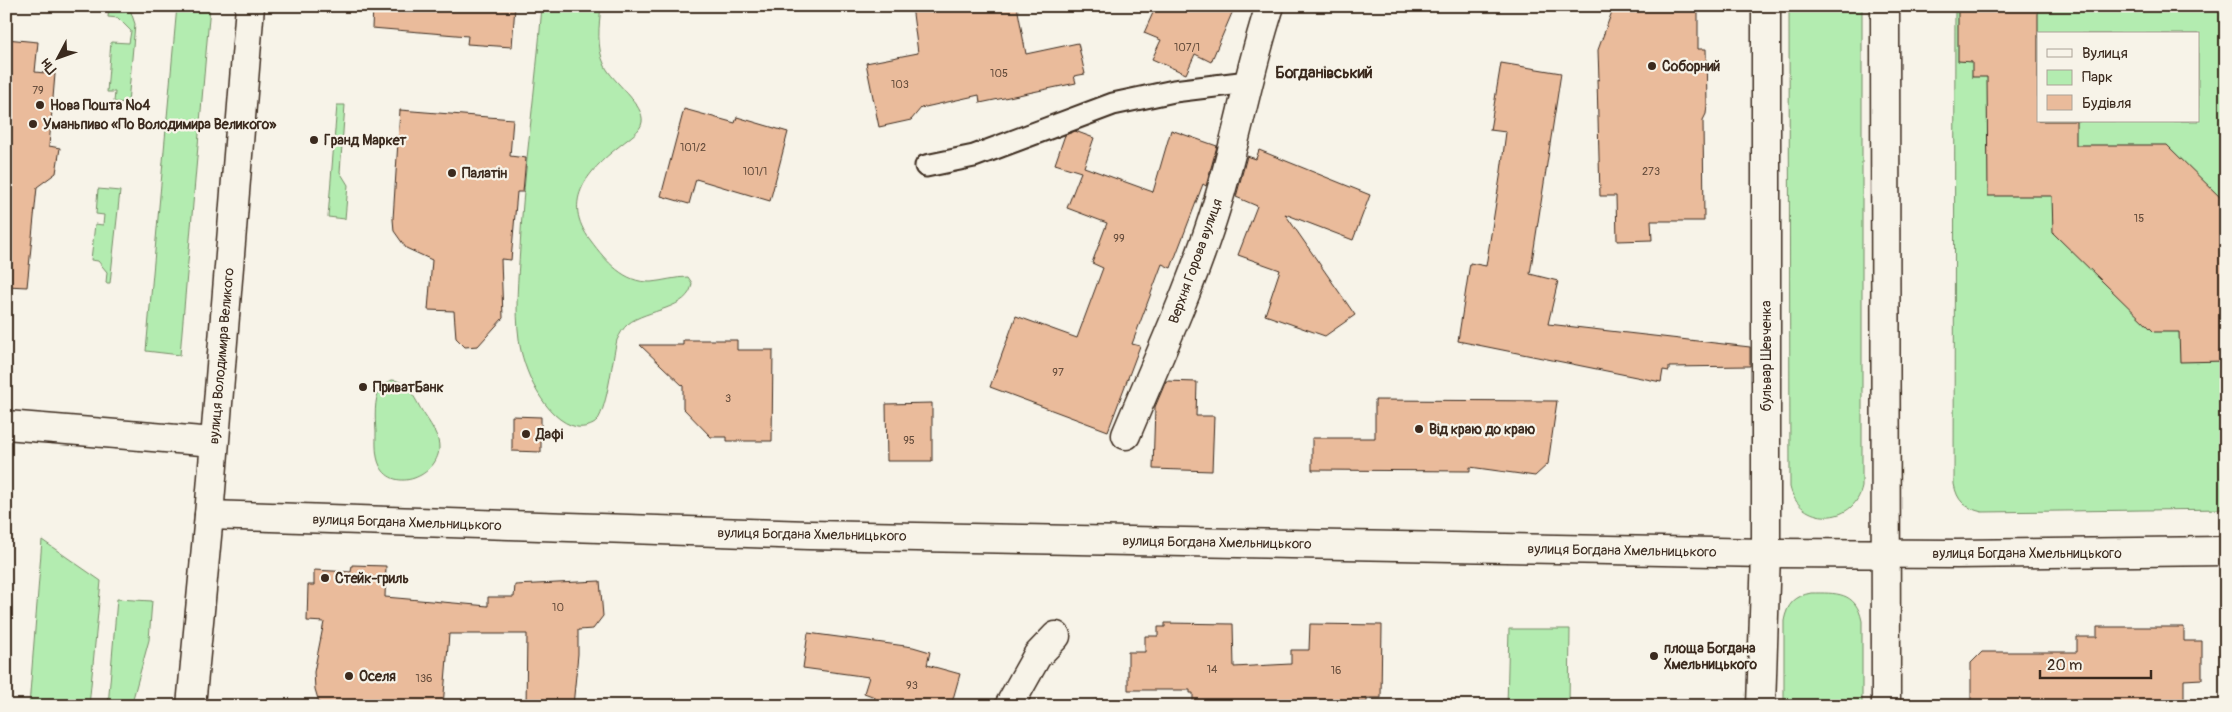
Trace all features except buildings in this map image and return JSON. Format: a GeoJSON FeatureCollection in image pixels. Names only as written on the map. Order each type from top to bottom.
{"type":"FeatureCollection","features":[{"type":"Feature","properties":{"kind":"street","name":"вулиця Володимира Великого"},"geometry":{"type":"LineString","coordinates":[[191,706],[209,516],[250,6]]}},
{"type":"Feature","properties":{"kind":"street","name":"Верхня Горова вулиця"},"geometry":{"type":"LineString","coordinates":[[1126,435],[1207,237],[1234,149],[1248,82],[1270,6]]}},
{"type":"Feature","properties":{"kind":"street","name":"бульвар Шевченка"},"geometry":{"type":"LineString","coordinates":[[1761,706],[1766,553],[1766,6]]}},
{"type":"Feature","properties":{"kind":"street"},"geometry":{"type":"LineString","coordinates":[[1885,6],[1886,706]]}},
{"type":"Feature","properties":{"kind":"street"},"geometry":{"type":"LineString","coordinates":[[6,425],[214,442]]}},
{"type":"Feature","properties":{"kind":"street","name":"вулиця Богдана Хмельницького"},"geometry":{"type":"LineString","coordinates":[[209,516],[809,535],[1766,553],[2226,551]]}},
{"type":"Feature","properties":{"kind":"street"},"geometry":{"type":"LineString","coordinates":[[1009,706],[1037,656],[1056,636]]}},
{"type":"Feature","properties":{"kind":"lane"},"geometry":{"type":"LineString","coordinates":[[926,166],[974,156],[1113,104],[1174,91],[1248,82]]}},
{"type":"Feature","properties":{"kind":"green space"},"geometry":{"type":"Polygon","coordinates":[[[109,6],[129,6],[135,24],[128,103],[114,102],[115,92],[107,92],[111,42],[129,43],[131,31],[118,18],[108,17],[109,6]]]}},
{"type":"Feature","properties":{"kind":"green space"},"geometry":{"type":"Polygon","coordinates":[[[177,6],[210,6],[180,355],[146,351],[177,6]]]}},
{"type":"Feature","properties":{"kind":"green space"},"geometry":{"type":"Polygon","coordinates":[[[542,6],[601,6],[599,36],[602,59],[609,72],[642,115],[642,122],[637,131],[599,164],[582,186],[578,199],[578,212],[582,226],[591,241],[609,263],[624,275],[632,279],[651,282],[688,277],[692,283],[684,299],[676,304],[636,319],[623,329],[617,340],[607,394],[601,414],[595,423],[582,427],[565,423],[545,404],[530,378],[519,339],[517,294],[522,218],[542,6]]]}},
{"type":"Feature","properties":{"kind":"green space"},"geometry":{"type":"Polygon","coordinates":[[[1789,6],[1862,6],[1862,487],[1857,500],[1849,509],[1838,514],[1826,516],[1804,509],[1795,500],[1790,487],[1789,6]]]}},
{"type":"Feature","properties":{"kind":"green space"},"geometry":{"type":"Polygon","coordinates":[[[1955,6],[2226,6],[2226,509],[1982,512],[1966,506],[1957,495],[1954,484],[1955,6]]]}},
{"type":"Feature","properties":{"kind":"green space"},"geometry":{"type":"Polygon","coordinates":[[[337,105],[345,105],[340,172],[348,185],[345,219],[328,217],[337,105]]]}},
{"type":"Feature","properties":{"kind":"green space"},"geometry":{"type":"Polygon","coordinates":[[[98,189],[120,191],[110,283],[106,283],[107,272],[98,261],[91,260],[95,224],[103,225],[104,215],[96,214],[98,189]]]}},
{"type":"Feature","properties":{"kind":"green space"},"geometry":{"type":"Polygon","coordinates":[[[392,380],[398,381],[410,391],[433,429],[439,444],[436,459],[431,467],[423,474],[404,480],[395,479],[386,474],[378,462],[377,454],[375,415],[377,398],[380,387],[392,380]]]}},
{"type":"Feature","properties":{"kind":"green space"},"geometry":{"type":"Polygon","coordinates":[[[42,540],[101,581],[89,706],[29,706],[42,540]]]}},
{"type":"Feature","properties":{"kind":"green space"},"geometry":{"type":"Polygon","coordinates":[[[1811,593],[1829,593],[1844,596],[1855,604],[1859,611],[1862,621],[1862,706],[1784,706],[1785,615],[1790,605],[1796,599],[1811,593]]]}},
{"type":"Feature","properties":{"kind":"green space"},"geometry":{"type":"Polygon","coordinates":[[[117,599],[152,601],[149,640],[131,706],[108,706],[117,599]]]}},
{"type":"Feature","properties":{"kind":"green space"},"geometry":{"type":"Polygon","coordinates":[[[1509,629],[1570,629],[1569,706],[1507,706],[1509,629]]]}},
{"type":"Feature","properties":{"kind":"place","name":"Соборний"},"geometry":{"type":"Point","coordinates":[1652,66]}},
{"type":"Feature","properties":{"kind":"place","name":"Нова Пошта №4"},"geometry":{"type":"Point","coordinates":[40,105]}},
{"type":"Feature","properties":{"kind":"place","name":"Уманьпиво «По Володимира Великого»"},"geometry":{"type":"Point","coordinates":[33,124]}},
{"type":"Feature","properties":{"kind":"place","name":"Гранд Маркет"},"geometry":{"type":"Point","coordinates":[314,140]}},
{"type":"Feature","properties":{"kind":"place","name":"Палатін"},"geometry":{"type":"Point","coordinates":[452,173]}},
{"type":"Feature","properties":{"kind":"place","name":"ПриватБанк"},"geometry":{"type":"Point","coordinates":[363,387]}},
{"type":"Feature","properties":{"kind":"place","name":"Від краю до краю"},"geometry":{"type":"Point","coordinates":[1419,429]}},
{"type":"Feature","properties":{"kind":"place","name":"Дафі"},"geometry":{"type":"Point","coordinates":[526,434]}},
{"type":"Feature","properties":{"kind":"place","name":"Стейк-гриль"},"geometry":{"type":"Point","coordinates":[325,578]}},
{"type":"Feature","properties":{"kind":"place","name":"площа Богдана Хмельницького"},"geometry":{"type":"Point","coordinates":[1654,656]}},
{"type":"Feature","properties":{"kind":"place","name":"Оселя"},"geometry":{"type":"Point","coordinates":[349,676]}},
{"type":"Feature","properties":{"kind":"district","name":"Богданівський"},"geometry":{"type":"Point","coordinates":[1324,72]}}]}
